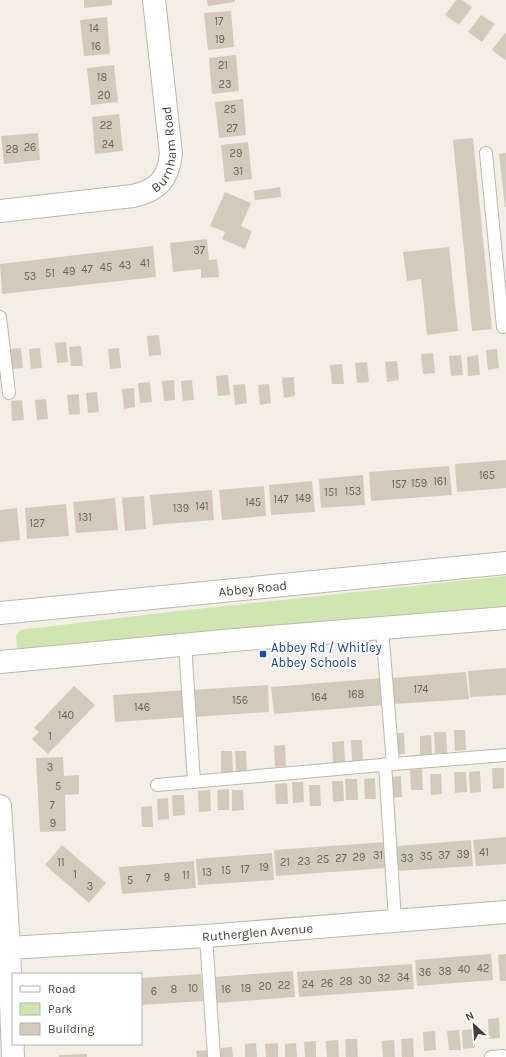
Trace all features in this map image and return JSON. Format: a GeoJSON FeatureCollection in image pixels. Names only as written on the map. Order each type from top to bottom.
{"type":"FeatureCollection","features":[{"type":"Feature","properties":{"kind":"street","name":"Burnham Road"},"geometry":{"type":"LineString","coordinates":[[0,211],[133,196],[144,193],[157,186],[164,178],[170,168],[171,154],[154,0]]}},
{"type":"Feature","properties":{"kind":"street","name":"Abbey Road"},"geometry":{"type":"LineString","coordinates":[[0,614],[506,563]]}},
{"type":"Feature","properties":{"kind":"street"},"geometry":{"type":"LineString","coordinates":[[0,662],[185,644],[506,618]]}},
{"type":"Feature","properties":{"kind":"street"},"geometry":{"type":"LineString","coordinates":[[0,806],[4,948],[12,1045]]}},
{"type":"Feature","properties":{"kind":"street","name":"Rutherglen Avenue"},"geometry":{"type":"LineString","coordinates":[[4,948],[206,936],[506,912]]}},
{"type":"Feature","properties":{"kind":"street"},"geometry":{"type":"LineString","coordinates":[[12,1045],[13,1057]]}},
{"type":"Feature","properties":{"kind":"lane"},"geometry":{"type":"LineString","coordinates":[[486,153],[503,283],[504,327]]}},
{"type":"Feature","properties":{"kind":"lane"},"geometry":{"type":"LineString","coordinates":[[0,318],[9,393]]}},
{"type":"Feature","properties":{"kind":"lane"},"geometry":{"type":"LineString","coordinates":[[382,628],[395,921]]}},
{"type":"Feature","properties":{"kind":"lane"},"geometry":{"type":"LineString","coordinates":[[185,644],[194,782]]}},
{"type":"Feature","properties":{"kind":"lane"},"geometry":{"type":"LineString","coordinates":[[157,785],[389,764],[506,756]]}},
{"type":"Feature","properties":{"kind":"lane"},"geometry":{"type":"LineString","coordinates":[[206,936],[214,1057]]}},
{"type":"Feature","properties":{"kind":"lane"},"geometry":{"type":"LineString","coordinates":[[490,1057],[504,1056]]}},
{"type":"Feature","properties":{"kind":"green space"},"geometry":{"type":"Polygon","coordinates":[[[506,576],[506,608],[21,651],[17,648],[16,636],[20,630],[169,612],[506,576]]]}},
{"type":"Feature","properties":{"kind":"building"},"geometry":{"type":"Polygon","coordinates":[[[84,0],[112,0],[112,5],[84,8],[84,0]]]}},
{"type":"Feature","properties":{"kind":"building"},"geometry":{"type":"Polygon","coordinates":[[[207,0],[235,0],[235,2],[208,6],[207,0]]]}},
{"type":"Feature","properties":{"kind":"building"},"geometry":{"type":"Polygon","coordinates":[[[456,0],[462,0],[472,7],[459,25],[445,15],[456,0]]]}},
{"type":"Feature","properties":{"kind":"building"},"geometry":{"type":"Polygon","coordinates":[[[231,11],[234,47],[208,50],[204,13],[231,11]]]}},
{"type":"Feature","properties":{"kind":"building"},"geometry":{"type":"Polygon","coordinates":[[[481,15],[495,24],[482,42],[468,32],[481,15]]]}},
{"type":"Feature","properties":{"kind":"building"},"geometry":{"type":"Polygon","coordinates":[[[107,17],[110,54],[84,56],[80,20],[107,17]]]}},
{"type":"Feature","properties":{"kind":"building"},"geometry":{"type":"Polygon","coordinates":[[[505,33],[506,59],[505,60],[492,50],[505,33]]]}},
{"type":"Feature","properties":{"kind":"building"},"geometry":{"type":"Polygon","coordinates":[[[236,55],[239,91],[212,94],[209,58],[236,55]]]}},
{"type":"Feature","properties":{"kind":"building"},"geometry":{"type":"Polygon","coordinates":[[[114,65],[118,102],[91,105],[87,68],[114,65]]]}},
{"type":"Feature","properties":{"kind":"building"},"geometry":{"type":"Polygon","coordinates":[[[243,99],[246,135],[219,138],[215,102],[243,99]]]}},
{"type":"Feature","properties":{"kind":"building"},"geometry":{"type":"Polygon","coordinates":[[[119,114],[123,151],[95,154],[92,117],[119,114]]]}},
{"type":"Feature","properties":{"kind":"building"},"geometry":{"type":"Polygon","coordinates":[[[38,133],[40,160],[4,164],[1,136],[38,133]]]}},
{"type":"Feature","properties":{"kind":"building"},"geometry":{"type":"Polygon","coordinates":[[[473,138],[492,329],[472,331],[453,140],[473,138]]]}},
{"type":"Feature","properties":{"kind":"building"},"geometry":{"type":"Polygon","coordinates":[[[248,142],[252,179],[225,182],[221,145],[248,142]]]}},
{"type":"Feature","properties":{"kind":"building"},"geometry":{"type":"Polygon","coordinates":[[[506,153],[506,207],[505,207],[499,154],[506,153]]]}},
{"type":"Feature","properties":{"kind":"building"},"geometry":{"type":"Polygon","coordinates":[[[280,187],[281,197],[255,200],[254,191],[280,187]]]}},
{"type":"Feature","properties":{"kind":"building"},"geometry":{"type":"Polygon","coordinates":[[[225,192],[251,203],[241,226],[252,231],[245,249],[222,239],[225,232],[210,226],[225,192]]]}},
{"type":"Feature","properties":{"kind":"building"},"geometry":{"type":"Polygon","coordinates":[[[207,239],[209,260],[217,259],[219,277],[201,278],[201,269],[173,272],[170,243],[207,239]]]}},
{"type":"Feature","properties":{"kind":"building"},"geometry":{"type":"Polygon","coordinates":[[[153,246],[156,277],[2,294],[0,264],[153,246]]]}},
{"type":"Feature","properties":{"kind":"building"},"geometry":{"type":"Polygon","coordinates":[[[449,247],[458,331],[427,335],[421,279],[407,281],[403,252],[449,247]]]}},
{"type":"Feature","properties":{"kind":"building"},"geometry":{"type":"Polygon","coordinates":[[[159,335],[161,355],[149,356],[147,336],[159,335]]]}},
{"type":"Feature","properties":{"kind":"building"},"geometry":{"type":"Polygon","coordinates":[[[66,342],[68,362],[57,363],[55,343],[66,342]]]}},
{"type":"Feature","properties":{"kind":"building"},"geometry":{"type":"Polygon","coordinates":[[[81,346],[83,366],[71,366],[69,347],[81,346]]]}},
{"type":"Feature","properties":{"kind":"building"},"geometry":{"type":"Polygon","coordinates":[[[21,348],[23,368],[12,369],[10,349],[21,348]]]}},
{"type":"Feature","properties":{"kind":"building"},"geometry":{"type":"Polygon","coordinates":[[[40,348],[42,368],[31,369],[29,349],[40,348]]]}},
{"type":"Feature","properties":{"kind":"building"},"geometry":{"type":"Polygon","coordinates":[[[119,348],[121,368],[110,369],[108,349],[119,348]]]}},
{"type":"Feature","properties":{"kind":"building"},"geometry":{"type":"Polygon","coordinates":[[[497,349],[499,368],[488,370],[486,350],[497,349]]]}},
{"type":"Feature","properties":{"kind":"building"},"geometry":{"type":"Polygon","coordinates":[[[433,353],[435,373],[423,374],[421,354],[433,353]]]}},
{"type":"Feature","properties":{"kind":"building"},"geometry":{"type":"Polygon","coordinates":[[[461,355],[463,375],[451,376],[449,356],[461,355]]]}},
{"type":"Feature","properties":{"kind":"building"},"geometry":{"type":"Polygon","coordinates":[[[478,355],[480,375],[468,376],[467,357],[478,355]]]}},
{"type":"Feature","properties":{"kind":"building"},"geometry":{"type":"Polygon","coordinates":[[[397,361],[399,380],[387,382],[385,362],[397,361]]]}},
{"type":"Feature","properties":{"kind":"building"},"geometry":{"type":"Polygon","coordinates":[[[367,362],[369,382],[357,383],[355,363],[367,362]]]}},
{"type":"Feature","properties":{"kind":"building"},"geometry":{"type":"Polygon","coordinates":[[[342,364],[344,384],[332,384],[330,365],[342,364]]]}},
{"type":"Feature","properties":{"kind":"building"},"geometry":{"type":"Polygon","coordinates":[[[228,375],[230,395],[218,396],[216,376],[228,375]]]}},
{"type":"Feature","properties":{"kind":"building"},"geometry":{"type":"Polygon","coordinates":[[[294,377],[295,396],[284,398],[282,378],[294,377]]]}},
{"type":"Feature","properties":{"kind":"building"},"geometry":{"type":"Polygon","coordinates":[[[174,380],[175,400],[164,401],[162,381],[174,380]]]}},
{"type":"Feature","properties":{"kind":"building"},"geometry":{"type":"Polygon","coordinates":[[[192,380],[194,400],[183,401],[181,381],[192,380]]]}},
{"type":"Feature","properties":{"kind":"building"},"geometry":{"type":"Polygon","coordinates":[[[150,382],[152,402],[140,403],[138,383],[150,382]]]}},
{"type":"Feature","properties":{"kind":"building"},"geometry":{"type":"Polygon","coordinates":[[[245,384],[247,403],[235,405],[233,385],[245,384]]]}},
{"type":"Feature","properties":{"kind":"building"},"geometry":{"type":"Polygon","coordinates":[[[269,384],[271,403],[260,405],[258,385],[269,384]]]}},
{"type":"Feature","properties":{"kind":"building"},"geometry":{"type":"Polygon","coordinates":[[[134,388],[135,407],[124,409],[122,389],[134,388]]]}},
{"type":"Feature","properties":{"kind":"building"},"geometry":{"type":"Polygon","coordinates":[[[97,392],[99,412],[88,413],[86,393],[97,392]]]}},
{"type":"Feature","properties":{"kind":"building"},"geometry":{"type":"Polygon","coordinates":[[[79,394],[80,414],[69,415],[67,395],[79,394]]]}},
{"type":"Feature","properties":{"kind":"building"},"geometry":{"type":"Polygon","coordinates":[[[46,399],[48,419],[37,420],[35,400],[46,399]]]}},
{"type":"Feature","properties":{"kind":"building"},"geometry":{"type":"Polygon","coordinates":[[[22,400],[24,420],[12,421],[11,401],[22,400]]]}},
{"type":"Feature","properties":{"kind":"building"},"geometry":{"type":"Polygon","coordinates":[[[506,460],[506,488],[457,492],[455,464],[506,460]]]}},
{"type":"Feature","properties":{"kind":"building"},"geometry":{"type":"Polygon","coordinates":[[[449,466],[452,495],[371,501],[369,472],[449,466]]]}},
{"type":"Feature","properties":{"kind":"building"},"geometry":{"type":"Polygon","coordinates":[[[363,475],[365,505],[321,508],[319,479],[363,475]]]}},
{"type":"Feature","properties":{"kind":"building"},"geometry":{"type":"Polygon","coordinates":[[[312,481],[315,512],[271,515],[269,485],[312,481]]]}},
{"type":"Feature","properties":{"kind":"building"},"geometry":{"type":"Polygon","coordinates":[[[264,486],[266,516],[222,520],[219,490],[264,486]]]}},
{"type":"Feature","properties":{"kind":"building"},"geometry":{"type":"Polygon","coordinates":[[[212,490],[214,520],[153,525],[150,495],[212,490]]]}},
{"type":"Feature","properties":{"kind":"building"},"geometry":{"type":"Polygon","coordinates":[[[144,496],[146,529],[125,531],[122,498],[144,496]]]}},
{"type":"Feature","properties":{"kind":"building"},"geometry":{"type":"Polygon","coordinates":[[[115,498],[118,530],[76,533],[73,502],[115,498]]]}},
{"type":"Feature","properties":{"kind":"building"},"geometry":{"type":"Polygon","coordinates":[[[66,504],[69,536],[27,539],[25,508],[66,504]]]}},
{"type":"Feature","properties":{"kind":"building"},"geometry":{"type":"Polygon","coordinates":[[[17,508],[20,540],[0,542],[0,510],[17,508]]]}},
{"type":"Feature","properties":{"kind":"building"},"geometry":{"type":"Polygon","coordinates":[[[506,668],[506,695],[470,697],[468,671],[506,668]]]}},
{"type":"Feature","properties":{"kind":"building"},"geometry":{"type":"Polygon","coordinates":[[[466,672],[469,699],[394,704],[392,678],[466,672]]]}},
{"type":"Feature","properties":{"kind":"building"},"geometry":{"type":"Polygon","coordinates":[[[383,678],[385,705],[274,714],[271,687],[383,678]]]}},
{"type":"Feature","properties":{"kind":"building"},"geometry":{"type":"Polygon","coordinates":[[[268,685],[269,712],[194,717],[192,690],[268,685]]]}},
{"type":"Feature","properties":{"kind":"building"},"geometry":{"type":"Polygon","coordinates":[[[74,686],[95,705],[48,754],[32,739],[39,732],[34,728],[74,686]]]}},
{"type":"Feature","properties":{"kind":"building"},"geometry":{"type":"Polygon","coordinates":[[[186,690],[188,717],[115,722],[113,695],[186,690]]]}},
{"type":"Feature","properties":{"kind":"building"},"geometry":{"type":"Polygon","coordinates":[[[454,730],[465,730],[466,750],[455,751],[454,730]]]}},
{"type":"Feature","properties":{"kind":"building"},"geometry":{"type":"Polygon","coordinates":[[[434,732],[446,732],[447,753],[435,753],[434,732]]]}},
{"type":"Feature","properties":{"kind":"building"},"geometry":{"type":"Polygon","coordinates":[[[393,733],[404,733],[405,754],[394,754],[393,733]]]}},
{"type":"Feature","properties":{"kind":"building"},"geometry":{"type":"Polygon","coordinates":[[[431,735],[432,756],[420,756],[420,736],[431,735]]]}},
{"type":"Feature","properties":{"kind":"building"},"geometry":{"type":"Polygon","coordinates":[[[351,740],[362,740],[363,761],[352,761],[351,740]]]}},
{"type":"Feature","properties":{"kind":"building"},"geometry":{"type":"Polygon","coordinates":[[[344,741],[345,762],[333,763],[332,742],[344,741]]]}},
{"type":"Feature","properties":{"kind":"building"},"geometry":{"type":"Polygon","coordinates":[[[285,745],[286,766],[275,767],[274,746],[285,745]]]}},
{"type":"Feature","properties":{"kind":"building"},"geometry":{"type":"Polygon","coordinates":[[[221,751],[232,751],[233,772],[221,772],[221,751]]]}},
{"type":"Feature","properties":{"kind":"building"},"geometry":{"type":"Polygon","coordinates":[[[235,751],[246,751],[247,771],[236,772],[235,751]]]}},
{"type":"Feature","properties":{"kind":"building"},"geometry":{"type":"Polygon","coordinates":[[[63,757],[64,776],[79,775],[79,794],[65,795],[66,831],[40,832],[36,758],[63,757]]]}},
{"type":"Feature","properties":{"kind":"building"},"geometry":{"type":"Polygon","coordinates":[[[492,768],[504,768],[504,788],[493,789],[492,768]]]}},
{"type":"Feature","properties":{"kind":"building"},"geometry":{"type":"Polygon","coordinates":[[[422,769],[423,790],[411,790],[410,770],[422,769]]]}},
{"type":"Feature","properties":{"kind":"building"},"geometry":{"type":"Polygon","coordinates":[[[480,771],[481,792],[470,793],[469,772],[480,771]]]}},
{"type":"Feature","properties":{"kind":"building"},"geometry":{"type":"Polygon","coordinates":[[[454,772],[466,772],[467,792],[455,793],[454,772]]]}},
{"type":"Feature","properties":{"kind":"building"},"geometry":{"type":"Polygon","coordinates":[[[430,774],[441,774],[442,794],[431,795],[430,774]]]}},
{"type":"Feature","properties":{"kind":"building"},"geometry":{"type":"Polygon","coordinates":[[[401,776],[402,797],[391,798],[390,777],[401,776]]]}},
{"type":"Feature","properties":{"kind":"building"},"geometry":{"type":"Polygon","coordinates":[[[375,778],[376,799],[365,799],[364,779],[375,778]]]}},
{"type":"Feature","properties":{"kind":"building"},"geometry":{"type":"Polygon","coordinates":[[[345,779],[357,779],[358,800],[346,800],[345,779]]]}},
{"type":"Feature","properties":{"kind":"building"},"geometry":{"type":"Polygon","coordinates":[[[332,781],[343,781],[344,801],[333,802],[332,781]]]}},
{"type":"Feature","properties":{"kind":"building"},"geometry":{"type":"Polygon","coordinates":[[[292,782],[303,782],[304,802],[293,803],[292,782]]]}},
{"type":"Feature","properties":{"kind":"building"},"geometry":{"type":"Polygon","coordinates":[[[287,783],[288,804],[276,804],[275,784],[287,783]]]}},
{"type":"Feature","properties":{"kind":"building"},"geometry":{"type":"Polygon","coordinates":[[[309,785],[320,785],[321,806],[310,806],[309,785]]]}},
{"type":"Feature","properties":{"kind":"building"},"geometry":{"type":"Polygon","coordinates":[[[229,789],[229,810],[218,810],[217,790],[229,789]]]}},
{"type":"Feature","properties":{"kind":"building"},"geometry":{"type":"Polygon","coordinates":[[[210,790],[211,811],[199,812],[198,791],[210,790]]]}},
{"type":"Feature","properties":{"kind":"building"},"geometry":{"type":"Polygon","coordinates":[[[232,790],[243,790],[244,810],[232,811],[232,790]]]}},
{"type":"Feature","properties":{"kind":"building"},"geometry":{"type":"Polygon","coordinates":[[[172,795],[184,795],[185,815],[173,816],[172,795]]]}},
{"type":"Feature","properties":{"kind":"building"},"geometry":{"type":"Polygon","coordinates":[[[168,798],[169,819],[158,820],[157,799],[168,798]]]}},
{"type":"Feature","properties":{"kind":"building"},"geometry":{"type":"Polygon","coordinates":[[[152,806],[153,827],[142,827],[141,807],[152,806]]]}},
{"type":"Feature","properties":{"kind":"building"},"geometry":{"type":"Polygon","coordinates":[[[506,837],[506,864],[476,866],[473,840],[506,837]]]}},
{"type":"Feature","properties":{"kind":"building"},"geometry":{"type":"Polygon","coordinates":[[[471,840],[473,866],[398,871],[397,846],[471,840]]]}},
{"type":"Feature","properties":{"kind":"building"},"geometry":{"type":"Polygon","coordinates":[[[386,842],[388,868],[276,876],[274,850],[386,842]]]}},
{"type":"Feature","properties":{"kind":"building"},"geometry":{"type":"Polygon","coordinates":[[[62,845],[106,883],[89,903],[45,865],[62,845]]]}},
{"type":"Feature","properties":{"kind":"building"},"geometry":{"type":"Polygon","coordinates":[[[272,853],[274,880],[198,885],[196,859],[272,853]]]}},
{"type":"Feature","properties":{"kind":"building"},"geometry":{"type":"Polygon","coordinates":[[[194,861],[196,888],[122,894],[119,867],[194,861]]]}},
{"type":"Feature","properties":{"kind":"building"},"geometry":{"type":"Polygon","coordinates":[[[491,954],[493,980],[417,986],[415,960],[491,954]]]}},
{"type":"Feature","properties":{"kind":"building"},"geometry":{"type":"Polygon","coordinates":[[[506,954],[506,981],[500,981],[498,955],[506,954]]]}},
{"type":"Feature","properties":{"kind":"building"},"geometry":{"type":"Polygon","coordinates":[[[412,964],[414,989],[299,997],[297,972],[412,964]]]}},
{"type":"Feature","properties":{"kind":"building"},"geometry":{"type":"Polygon","coordinates":[[[293,971],[295,997],[217,1003],[215,977],[293,971]]]}},
{"type":"Feature","properties":{"kind":"building"},"geometry":{"type":"Polygon","coordinates":[[[201,974],[203,1001],[142,1005],[142,978],[201,974]]]}},
{"type":"Feature","properties":{"kind":"building"},"geometry":{"type":"Polygon","coordinates":[[[499,1018],[500,1038],[489,1039],[488,1019],[499,1018]]]}},
{"type":"Feature","properties":{"kind":"building"},"geometry":{"type":"Polygon","coordinates":[[[474,1029],[475,1048],[463,1049],[462,1030],[474,1029]]]}},
{"type":"Feature","properties":{"kind":"building"},"geometry":{"type":"Polygon","coordinates":[[[459,1030],[461,1050],[449,1050],[447,1031],[459,1030]]]}},
{"type":"Feature","properties":{"kind":"building"},"geometry":{"type":"Polygon","coordinates":[[[435,1031],[436,1050],[424,1051],[423,1032],[435,1031]]]}},
{"type":"Feature","properties":{"kind":"building"},"geometry":{"type":"Polygon","coordinates":[[[413,1038],[414,1057],[402,1057],[401,1039],[413,1038]]]}},
{"type":"Feature","properties":{"kind":"building"},"geometry":{"type":"Polygon","coordinates":[[[345,1039],[357,1039],[358,1057],[346,1057],[345,1039]]]}},
{"type":"Feature","properties":{"kind":"building"},"geometry":{"type":"Polygon","coordinates":[[[338,1040],[339,1057],[327,1057],[326,1041],[338,1040]]]}},
{"type":"Feature","properties":{"kind":"building"},"geometry":{"type":"Polygon","coordinates":[[[394,1040],[395,1057],[383,1057],[382,1041],[394,1040]]]}},
{"type":"Feature","properties":{"kind":"building"},"geometry":{"type":"Polygon","coordinates":[[[316,1041],[316,1057],[305,1057],[304,1042],[316,1041]]]}},
{"type":"Feature","properties":{"kind":"building"},"geometry":{"type":"Polygon","coordinates":[[[256,1043],[257,1057],[245,1057],[245,1044],[256,1043]]]}},
{"type":"Feature","properties":{"kind":"building"},"geometry":{"type":"Polygon","coordinates":[[[278,1043],[278,1057],[266,1057],[265,1044],[278,1043]]]}},
{"type":"Feature","properties":{"kind":"building"},"geometry":{"type":"Polygon","coordinates":[[[296,1043],[297,1057],[285,1057],[285,1044],[296,1043]]]}},
{"type":"Feature","properties":{"kind":"building"},"geometry":{"type":"Polygon","coordinates":[[[232,1047],[233,1057],[221,1057],[221,1048],[232,1047]]]}},
{"type":"Feature","properties":{"kind":"building"},"geometry":{"type":"Polygon","coordinates":[[[208,1050],[209,1057],[197,1057],[196,1051],[208,1050]]]}},
{"type":"Feature","properties":{"kind":"building"},"geometry":{"type":"Polygon","coordinates":[[[87,1054],[87,1057],[59,1057],[59,1055],[87,1054]]]}},
{"type":"Feature","properties":{"kind":"place","name":"Abbey Rd / Whitley Abbey Schools"},"geometry":{"type":"Point","coordinates":[263,654]}}]}
